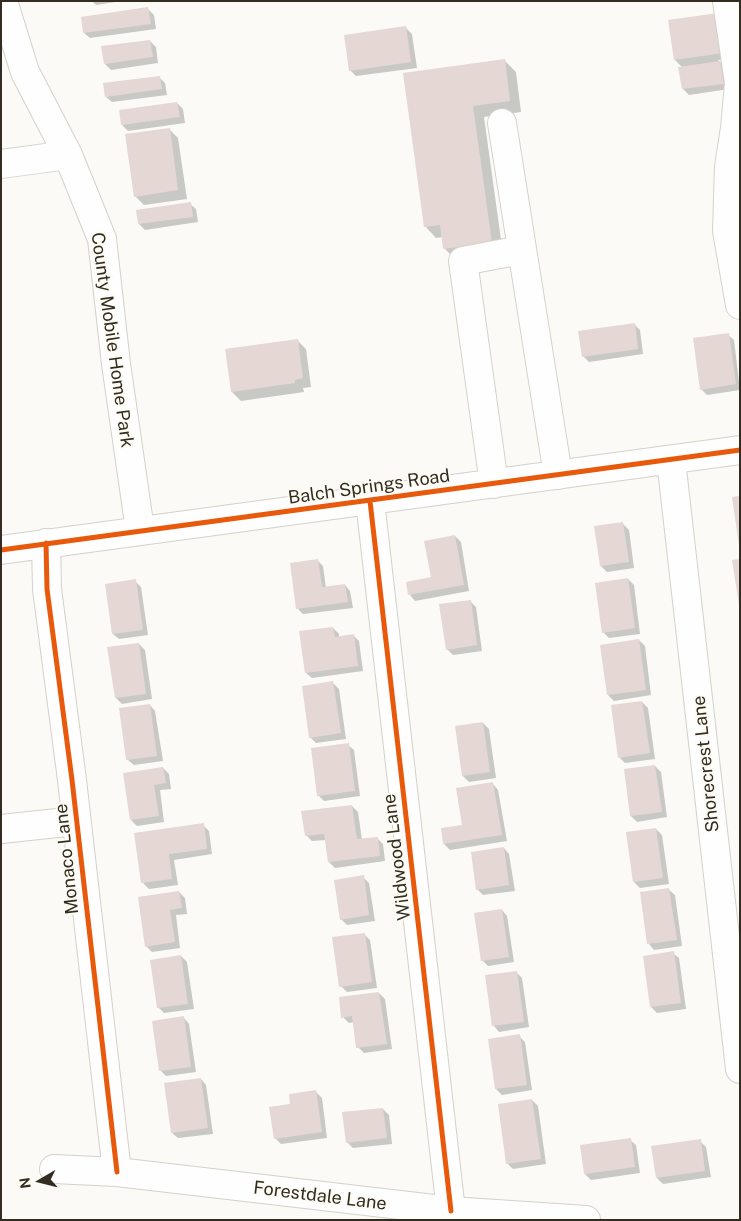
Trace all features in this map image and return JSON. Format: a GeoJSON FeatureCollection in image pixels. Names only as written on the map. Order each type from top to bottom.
{"type":"FeatureCollection","features":[{"type":"Feature","properties":{"kind":"street","name":"County Mobile Home Park"},"geometry":{"type":"LineString","coordinates":[[3,1],[25,72],[68,155],[102,239],[115,355],[140,530]]}},
{"type":"Feature","properties":{"kind":"street"},"geometry":{"type":"LineString","coordinates":[[727,1],[739,83],[729,167],[727,231],[740,305]]}},
{"type":"Feature","properties":{"kind":"street"},"geometry":{"type":"LineString","coordinates":[[502,123],[558,475]]}},
{"type":"Feature","properties":{"kind":"street"},"geometry":{"type":"LineString","coordinates":[[1,164],[68,155]]}},
{"type":"Feature","properties":{"kind":"street"},"geometry":{"type":"LineString","coordinates":[[494,484],[463,261],[522,250]]}},
{"type":"Feature","properties":{"kind":"street","name":"Balch Springs Road"},"geometry":{"type":"LineString","coordinates":[[1,550],[740,450]]}},
{"type":"Feature","properties":{"kind":"street","name":"Shorecrest Lane"},"geometry":{"type":"LineString","coordinates":[[671,460],[740,1069]]}},
{"type":"Feature","properties":{"kind":"street","name":"Wildwood Lane"},"geometry":{"type":"LineString","coordinates":[[370,500],[451,1211]]}},
{"type":"Feature","properties":{"kind":"street","name":"Monaco Lane"},"geometry":{"type":"LineString","coordinates":[[46,544],[47,589],[117,1172]]}},
{"type":"Feature","properties":{"kind":"street"},"geometry":{"type":"LineString","coordinates":[[1,829],[76,821]]}},
{"type":"Feature","properties":{"kind":"street","name":"Forestdale Lane"},"geometry":{"type":"LineString","coordinates":[[54,1169],[117,1172],[451,1211],[586,1220]]}},
{"type":"Feature","properties":{"kind":"building"},"geometry":{"type":"Polygon","coordinates":[[[148,7],[151,24],[83,33],[81,17],[148,7]]]}},
{"type":"Feature","properties":{"kind":"building"},"geometry":{"type":"Polygon","coordinates":[[[718,13],[724,53],[674,60],[668,20],[718,13]]]}},
{"type":"Feature","properties":{"kind":"building"},"geometry":{"type":"Polygon","coordinates":[[[406,26],[411,62],[349,71],[344,35],[406,26]]]}},
{"type":"Feature","properties":{"kind":"building"},"geometry":{"type":"Polygon","coordinates":[[[150,40],[153,57],[104,64],[101,46],[150,40]]]}},
{"type":"Feature","properties":{"kind":"building"},"geometry":{"type":"Polygon","coordinates":[[[505,59],[510,101],[473,106],[492,243],[443,249],[440,225],[424,227],[403,73],[505,59]]]}},
{"type":"Feature","properties":{"kind":"building"},"geometry":{"type":"Polygon","coordinates":[[[720,61],[724,84],[682,89],[678,67],[720,61]]]}},
{"type":"Feature","properties":{"kind":"building"},"geometry":{"type":"Polygon","coordinates":[[[160,76],[162,89],[105,97],[103,83],[160,76]]]}},
{"type":"Feature","properties":{"kind":"building"},"geometry":{"type":"Polygon","coordinates":[[[177,102],[180,117],[121,125],[119,110],[177,102]]]}},
{"type":"Feature","properties":{"kind":"building"},"geometry":{"type":"Polygon","coordinates":[[[170,128],[178,190],[134,197],[125,134],[170,128]]]}},
{"type":"Feature","properties":{"kind":"building"},"geometry":{"type":"Polygon","coordinates":[[[191,202],[193,217],[138,224],[136,210],[191,202]]]}},
{"type":"Feature","properties":{"kind":"building"},"geometry":{"type":"Polygon","coordinates":[[[635,323],[638,349],[582,357],[578,331],[635,323]]]}},
{"type":"Feature","properties":{"kind":"building"},"geometry":{"type":"Polygon","coordinates":[[[729,333],[736,384],[700,390],[693,338],[729,333]]]}},
{"type":"Feature","properties":{"kind":"building"},"geometry":{"type":"Polygon","coordinates":[[[298,339],[303,378],[295,380],[295,383],[231,392],[225,349],[298,339]]]}},
{"type":"Feature","properties":{"kind":"building"},"geometry":{"type":"Polygon","coordinates":[[[740,496],[740,545],[739,545],[732,497],[740,496]]]}},
{"type":"Feature","properties":{"kind":"building"},"geometry":{"type":"Polygon","coordinates":[[[623,522],[629,562],[600,566],[594,526],[623,522]]]}},
{"type":"Feature","properties":{"kind":"building"},"geometry":{"type":"Polygon","coordinates":[[[455,535],[464,585],[408,595],[406,582],[431,577],[424,541],[455,535]]]}},
{"type":"Feature","properties":{"kind":"building"},"geometry":{"type":"Polygon","coordinates":[[[318,559],[322,587],[345,584],[348,602],[296,609],[290,563],[318,559]]]}},
{"type":"Feature","properties":{"kind":"building"},"geometry":{"type":"Polygon","coordinates":[[[740,559],[740,605],[739,605],[732,560],[740,559]]]}},
{"type":"Feature","properties":{"kind":"building"},"geometry":{"type":"Polygon","coordinates":[[[628,578],[635,628],[602,633],[595,583],[628,578]]]}},
{"type":"Feature","properties":{"kind":"building"},"geometry":{"type":"Polygon","coordinates":[[[136,579],[143,630],[112,634],[105,584],[136,579]]]}},
{"type":"Feature","properties":{"kind":"building"},"geometry":{"type":"Polygon","coordinates":[[[471,600],[477,645],[446,650],[439,604],[471,600]]]}},
{"type":"Feature","properties":{"kind":"building"},"geometry":{"type":"Polygon","coordinates":[[[333,627],[335,637],[354,634],[358,666],[305,673],[299,631],[333,627]]]}},
{"type":"Feature","properties":{"kind":"building"},"geometry":{"type":"Polygon","coordinates":[[[639,639],[646,690],[607,695],[600,645],[639,639]]]}},
{"type":"Feature","properties":{"kind":"building"},"geometry":{"type":"Polygon","coordinates":[[[139,643],[146,694],[115,698],[107,647],[139,643]]]}},
{"type":"Feature","properties":{"kind":"building"},"geometry":{"type":"Polygon","coordinates":[[[333,681],[341,733],[309,738],[302,686],[333,681]]]}},
{"type":"Feature","properties":{"kind":"building"},"geometry":{"type":"Polygon","coordinates":[[[642,701],[650,753],[618,758],[611,705],[642,701]]]}},
{"type":"Feature","properties":{"kind":"building"},"geometry":{"type":"Polygon","coordinates":[[[150,704],[157,756],[126,760],[119,708],[150,704]]]}},
{"type":"Feature","properties":{"kind":"building"},"geometry":{"type":"Polygon","coordinates":[[[483,722],[490,772],[462,776],[455,726],[483,722]]]}},
{"type":"Feature","properties":{"kind":"building"},"geometry":{"type":"Polygon","coordinates":[[[349,743],[355,791],[317,796],[311,748],[349,743]]]}},
{"type":"Feature","properties":{"kind":"building"},"geometry":{"type":"Polygon","coordinates":[[[655,765],[662,812],[630,816],[624,769],[655,765]]]}},
{"type":"Feature","properties":{"kind":"building"},"geometry":{"type":"Polygon","coordinates":[[[163,767],[166,783],[154,785],[159,816],[130,820],[123,773],[163,767]]]}},
{"type":"Feature","properties":{"kind":"building"},"geometry":{"type":"Polygon","coordinates":[[[493,782],[502,835],[443,844],[441,828],[462,825],[456,788],[493,782]]]}},
{"type":"Feature","properties":{"kind":"building"},"geometry":{"type":"Polygon","coordinates":[[[352,805],[357,839],[378,837],[380,856],[328,862],[324,834],[305,836],[301,811],[352,805]]]}},
{"type":"Feature","properties":{"kind":"building"},"geometry":{"type":"Polygon","coordinates":[[[204,823],[207,849],[169,854],[172,879],[141,883],[134,833],[204,823]]]}},
{"type":"Feature","properties":{"kind":"building"},"geometry":{"type":"Polygon","coordinates":[[[656,828],[663,878],[633,882],[626,832],[656,828]]]}},
{"type":"Feature","properties":{"kind":"building"},"geometry":{"type":"Polygon","coordinates":[[[504,847],[509,885],[476,890],[471,852],[504,847]]]}},
{"type":"Feature","properties":{"kind":"building"},"geometry":{"type":"Polygon","coordinates":[[[364,875],[369,915],[340,920],[334,880],[364,875]]]}},
{"type":"Feature","properties":{"kind":"building"},"geometry":{"type":"Polygon","coordinates":[[[669,888],[677,940],[647,944],[640,892],[669,888]]]}},
{"type":"Feature","properties":{"kind":"building"},"geometry":{"type":"Polygon","coordinates":[[[179,891],[182,908],[170,910],[175,942],[145,947],[138,897],[179,891]]]}},
{"type":"Feature","properties":{"kind":"building"},"geometry":{"type":"Polygon","coordinates":[[[502,909],[509,957],[481,961],[474,913],[502,909]]]}},
{"type":"Feature","properties":{"kind":"building"},"geometry":{"type":"Polygon","coordinates":[[[365,933],[372,982],[339,987],[332,937],[365,933]]]}},
{"type":"Feature","properties":{"kind":"building"},"geometry":{"type":"Polygon","coordinates":[[[674,951],[681,1003],[650,1007],[643,956],[674,951]]]}},
{"type":"Feature","properties":{"kind":"building"},"geometry":{"type":"Polygon","coordinates":[[[181,955],[188,1004],[157,1008],[150,960],[181,955]]]}},
{"type":"Feature","properties":{"kind":"building"},"geometry":{"type":"Polygon","coordinates":[[[517,971],[524,1022],[492,1026],[485,975],[517,971]]]}},
{"type":"Feature","properties":{"kind":"building"},"geometry":{"type":"Polygon","coordinates":[[[379,992],[387,1044],[356,1048],[352,1016],[341,1018],[339,997],[379,992]]]}},
{"type":"Feature","properties":{"kind":"building"},"geometry":{"type":"Polygon","coordinates":[[[184,1016],[191,1067],[159,1071],[152,1021],[184,1016]]]}},
{"type":"Feature","properties":{"kind":"building"},"geometry":{"type":"Polygon","coordinates":[[[520,1034],[527,1085],[495,1089],[488,1039],[520,1034]]]}},
{"type":"Feature","properties":{"kind":"building"},"geometry":{"type":"Polygon","coordinates":[[[201,1078],[208,1128],[171,1133],[164,1083],[201,1078]]]}},
{"type":"Feature","properties":{"kind":"building"},"geometry":{"type":"Polygon","coordinates":[[[316,1090],[322,1132],[274,1139],[269,1107],[290,1104],[289,1094],[316,1090]]]}},
{"type":"Feature","properties":{"kind":"building"},"geometry":{"type":"Polygon","coordinates":[[[532,1099],[541,1159],[506,1164],[498,1104],[532,1099]]]}},
{"type":"Feature","properties":{"kind":"building"},"geometry":{"type":"Polygon","coordinates":[[[383,1108],[387,1138],[346,1143],[342,1112],[383,1108]]]}},
{"type":"Feature","properties":{"kind":"building"},"geometry":{"type":"Polygon","coordinates":[[[631,1138],[635,1167],[584,1174],[580,1145],[631,1138]]]}},
{"type":"Feature","properties":{"kind":"building"},"geometry":{"type":"Polygon","coordinates":[[[701,1139],[705,1171],[656,1178],[651,1146],[701,1139]]]}},
{"type":"Feature","properties":{"kind":"cycle path"},"geometry":{"type":"LineString","coordinates":[[1,550],[740,450]]}},
{"type":"Feature","properties":{"kind":"cycle path"},"geometry":{"type":"LineString","coordinates":[[370,501],[451,1211]]}},
{"type":"Feature","properties":{"kind":"cycle path"},"geometry":{"type":"LineString","coordinates":[[46,543],[47,589],[72,780],[117,1172]]}}]}
